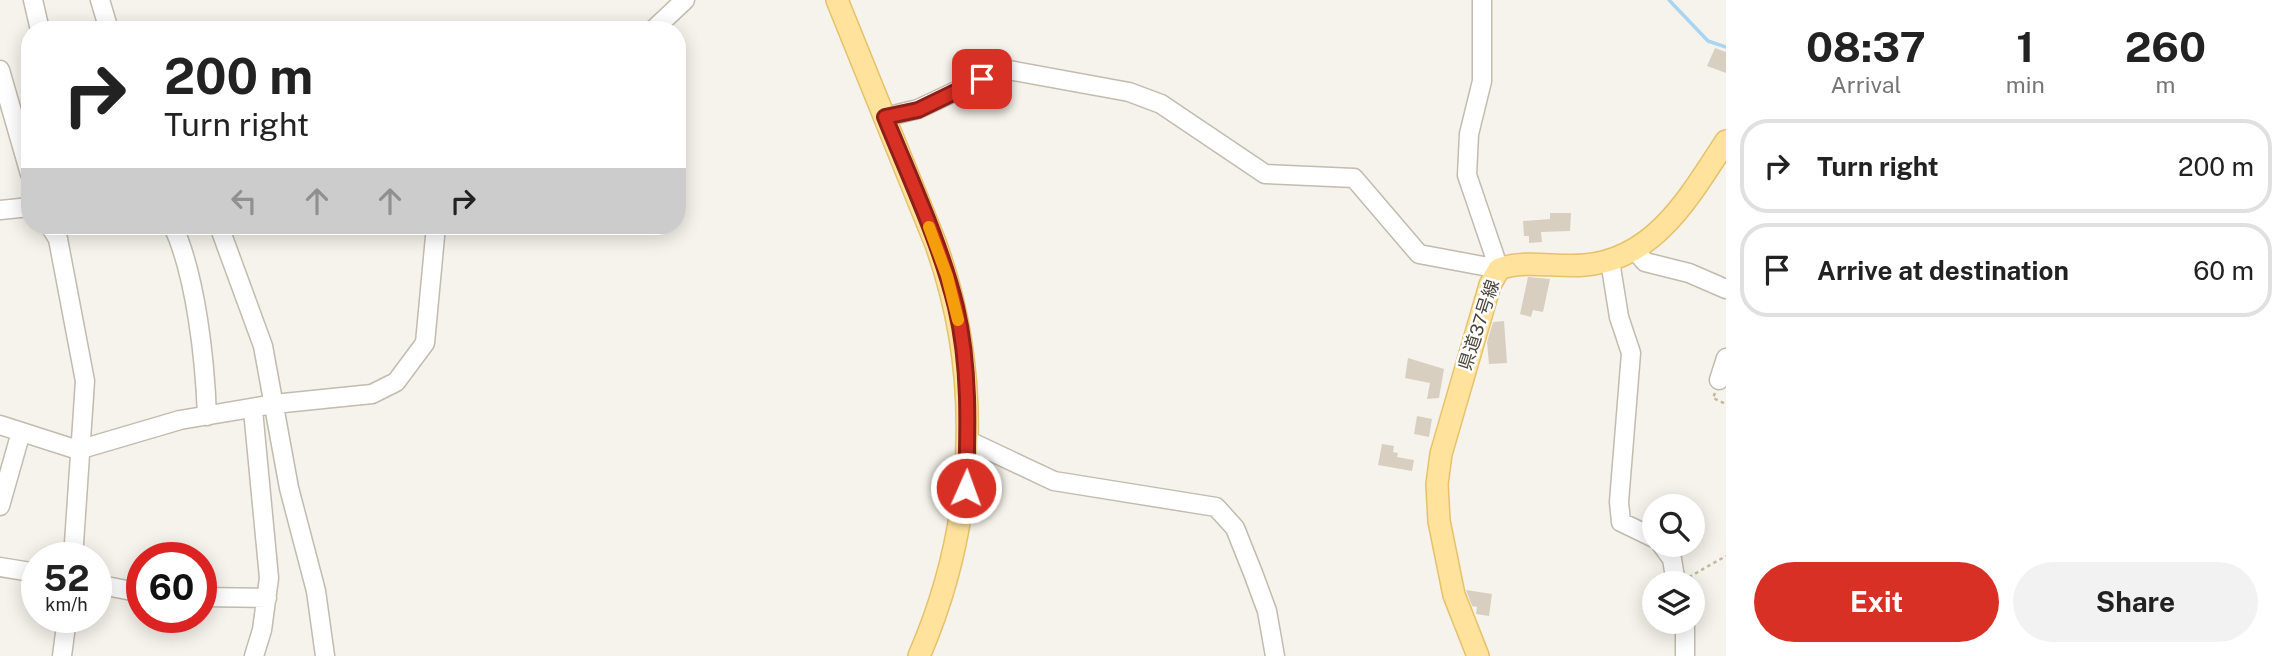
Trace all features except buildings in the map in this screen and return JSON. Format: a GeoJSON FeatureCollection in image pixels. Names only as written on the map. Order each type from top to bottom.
{"type":"FeatureCollection","features":[{"type":"Feature","properties":{"kind":"main road"},"geometry":{"type":"LineString","coordinates":[[837,0],[935,242],[956,308],[965,374],[966,488],[958,543],[946,589],[919,656]]}},
{"type":"Feature","properties":{"kind":"main road","name":"県道37号線"},"geometry":{"type":"LineString","coordinates":[[1478,656],[1454,595],[1439,521],[1437,484],[1441,454],[1490,285],[1499,269],[1513,264],[1586,265],[1610,261],[1635,250],[1655,235],[1677,212],[1726,141]]}},
{"type":"Feature","properties":{"kind":"street"},"geometry":{"type":"LineString","coordinates":[[33,0],[38,21]]}},
{"type":"Feature","properties":{"kind":"street"},"geometry":{"type":"LineString","coordinates":[[100,0],[106,21]]}},
{"type":"Feature","properties":{"kind":"street"},"geometry":{"type":"LineString","coordinates":[[663,21],[685,0]]}},
{"type":"Feature","properties":{"kind":"street"},"geometry":{"type":"LineString","coordinates":[[885,117],[918,110],[1003,69],[1129,92],[1161,104],[1265,174],[1353,178],[1419,254],[1499,269],[1467,175],[1466,159],[1482,81],[1482,0]]}},
{"type":"Feature","properties":{"kind":"street"},"geometry":{"type":"LineString","coordinates":[[0,70],[21,143]]}},
{"type":"Feature","properties":{"kind":"street"},"geometry":{"type":"LineString","coordinates":[[0,210],[21,208]]}},
{"type":"Feature","properties":{"kind":"street"},"geometry":{"type":"LineString","coordinates":[[56,235],[85,381],[78,450],[74,542]]}},
{"type":"Feature","properties":{"kind":"street"},"geometry":{"type":"LineString","coordinates":[[177,235],[183,249],[206,375],[207,416]]}},
{"type":"Feature","properties":{"kind":"street"},"geometry":{"type":"LineString","coordinates":[[222,235],[263,346],[289,488],[316,591],[326,656]]}},
{"type":"Feature","properties":{"kind":"street"},"geometry":{"type":"LineString","coordinates":[[0,425],[78,450],[180,420],[253,410],[274,404],[372,394],[396,382],[425,342],[435,235]]}},
{"type":"Feature","properties":{"kind":"street"},"geometry":{"type":"LineString","coordinates":[[1635,250],[1645,262],[1689,273],[1726,289]]}},
{"type":"Feature","properties":{"kind":"street"},"geometry":{"type":"LineString","coordinates":[[1610,261],[1619,317],[1631,353],[1619,502],[1621,522],[1642,532]]}},
{"type":"Feature","properties":{"kind":"street"},"geometry":{"type":"LineString","coordinates":[[1719,380],[1726,358]]}},
{"type":"Feature","properties":{"kind":"street"},"geometry":{"type":"LineString","coordinates":[[253,410],[270,578],[254,656]]}},
{"type":"Feature","properties":{"kind":"street"},"geometry":{"type":"LineString","coordinates":[[0,506],[21,432]]}},
{"type":"Feature","properties":{"kind":"street"},"geometry":{"type":"LineString","coordinates":[[967,440],[1054,481],[1216,508],[1235,528],[1253,573],[1267,611],[1275,656]]}},
{"type":"Feature","properties":{"kind":"street"},"geometry":{"type":"LineString","coordinates":[[0,567],[21,570]]}},
{"type":"Feature","properties":{"kind":"street"},"geometry":{"type":"LineString","coordinates":[[217,597],[267,598]]}},
{"type":"Feature","properties":{"kind":"street"},"geometry":{"type":"LineString","coordinates":[[62,656],[65,633]]}},
{"type":"Feature","properties":{"kind":"street"},"geometry":{"type":"LineString","coordinates":[[1685,634],[1685,656]]}},
{"type":"Feature","properties":{"kind":"path"},"geometry":{"type":"LineString","coordinates":[[1699,571],[1726,556]]}},
{"type":"Feature","properties":{"kind":"waterway"},"geometry":{"type":"LineString","coordinates":[[1669,0],[1708,41],[1726,47]]}},
{"type":"Feature","properties":{"kind":"slow traffic"},"geometry":{"type":"LineString","coordinates":[[929,227],[947,276],[958,320]]}},
{"type":"Feature","properties":{"kind":"route"},"geometry":{"type":"LineString","coordinates":[[966,488],[965,374],[956,308],[935,242],[885,117],[918,110],[982,79]]}}]}
